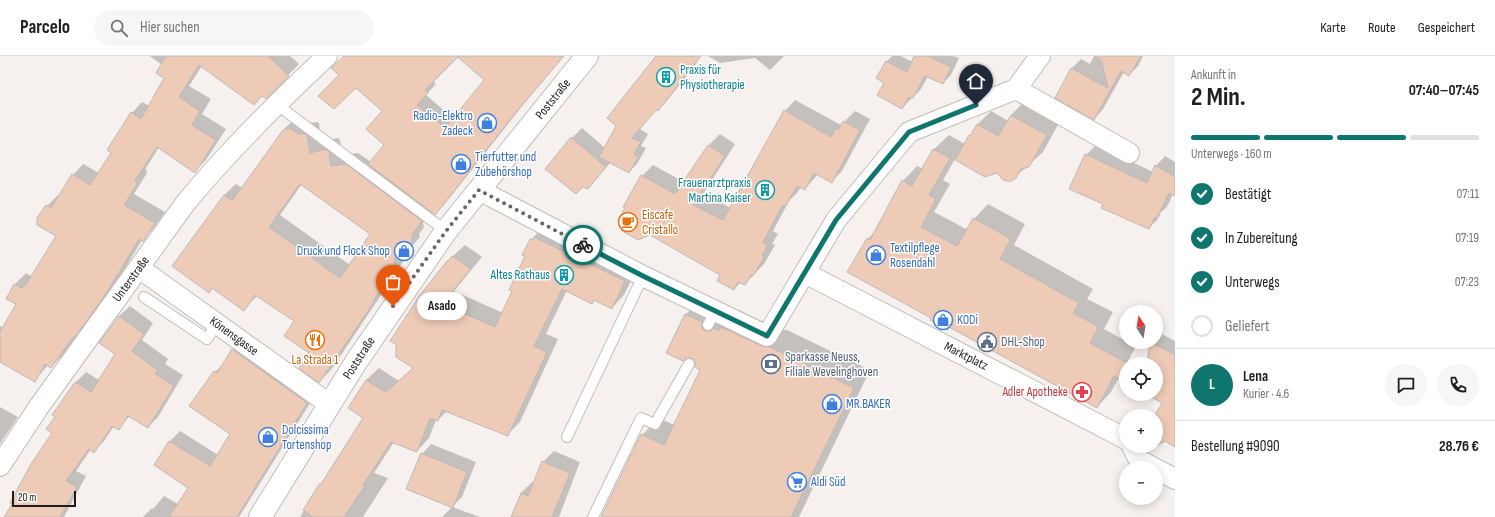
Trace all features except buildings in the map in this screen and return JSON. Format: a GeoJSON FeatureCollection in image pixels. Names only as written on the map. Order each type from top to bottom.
{"type":"FeatureCollection","features":[{"type":"Feature","properties":{"kind":"street","name":"Unterstraße"},"geometry":{"type":"LineString","coordinates":[[0,466],[38,408],[184,205],[276,104],[327,56]]}},
{"type":"Feature","properties":{"kind":"street","name":"Poststraße"},"geometry":{"type":"LineString","coordinates":[[260,517],[329,404],[385,317],[446,231],[587,56]]}},
{"type":"Feature","properties":{"kind":"street"},"geometry":{"type":"LineString","coordinates":[[479,190],[643,276],[712,318],[767,336],[836,220],[909,132],[1016,89],[1040,56]]}},
{"type":"Feature","properties":{"kind":"street"},"geometry":{"type":"LineString","coordinates":[[1016,89],[1129,153]]}},
{"type":"Feature","properties":{"kind":"street","name":"Könensgasse"},"geometry":{"type":"LineString","coordinates":[[139,268],[329,404]]}},
{"type":"Feature","properties":{"kind":"street","name":"Marktplatz"},"geometry":{"type":"LineString","coordinates":[[805,273],[1119,435]]}},
{"type":"Feature","properties":{"kind":"street"},"geometry":{"type":"LineString","coordinates":[[1163,473],[1175,479]]}},
{"type":"Feature","properties":{"kind":"lane"},"geometry":{"type":"LineString","coordinates":[[276,104],[446,231]]}},
{"type":"Feature","properties":{"kind":"lane"},"geometry":{"type":"LineString","coordinates":[[567,437],[643,276]]}},
{"type":"Feature","properties":{"kind":"lane"},"geometry":{"type":"LineString","coordinates":[[144,297],[207,339],[217,324]]}},
{"type":"Feature","properties":{"kind":"lane"},"geometry":{"type":"LineString","coordinates":[[593,517],[641,418],[655,424],[689,364]]}},
{"type":"Feature","properties":{"kind":"way so far"},"geometry":{"type":"LineString","coordinates":[[393,306],[446,231],[479,190],[583,245]]}},
{"type":"Feature","properties":{"kind":"place","name":"Praxis für Physiotherapie"},"geometry":{"type":"Point","coordinates":[666,77]}},
{"type":"Feature","properties":{"kind":"place","name":"Radio-Elektro Zadeck"},"geometry":{"type":"Point","coordinates":[487,123]}},
{"type":"Feature","properties":{"kind":"place","name":"Tierfutter und Zubehörshop"},"geometry":{"type":"Point","coordinates":[461,164]}},
{"type":"Feature","properties":{"kind":"place","name":"Frauenarztpraxis Martina Kaiser"},"geometry":{"type":"Point","coordinates":[765,190]}},
{"type":"Feature","properties":{"kind":"place","name":"Eiscafe Cristallo"},"geometry":{"type":"Point","coordinates":[628,222]}},
{"type":"Feature","properties":{"kind":"place","name":"Druck und Flock Shop"},"geometry":{"type":"Point","coordinates":[404,251]}},
{"type":"Feature","properties":{"kind":"place","name":"Textilpflege Rosendahl"},"geometry":{"type":"Point","coordinates":[876,255]}},
{"type":"Feature","properties":{"kind":"place","name":"Altes Rathaus"},"geometry":{"type":"Point","coordinates":[564,275]}},
{"type":"Feature","properties":{"kind":"place","name":"Asado"},"geometry":{"type":"Point","coordinates":[393,306]}},
{"type":"Feature","properties":{"kind":"place","name":"KODi"},"geometry":{"type":"Point","coordinates":[943,320]}},
{"type":"Feature","properties":{"kind":"place","name":"La Strada 1"},"geometry":{"type":"Point","coordinates":[315,340]}},
{"type":"Feature","properties":{"kind":"place","name":"DHL-Shop"},"geometry":{"type":"Point","coordinates":[987,342]}},
{"type":"Feature","properties":{"kind":"place","name":"Sparkasse Neuss, Filiale Wevelinghoven"},"geometry":{"type":"Point","coordinates":[771,364]}},
{"type":"Feature","properties":{"kind":"place","name":"Adler Apotheke"},"geometry":{"type":"Point","coordinates":[1082,392]}},
{"type":"Feature","properties":{"kind":"place","name":"MR.BAKER"},"geometry":{"type":"Point","coordinates":[832,404]}},
{"type":"Feature","properties":{"kind":"place","name":"Dolcissima Tortenshop"},"geometry":{"type":"Point","coordinates":[268,437]}},
{"type":"Feature","properties":{"kind":"place","name":"Aldi Süd"},"geometry":{"type":"Point","coordinates":[797,482]}},
{"type":"Feature","properties":{"kind":"route"},"geometry":{"type":"LineString","coordinates":[[583,245],[767,336],[836,220],[909,132],[976,105]]}}]}
